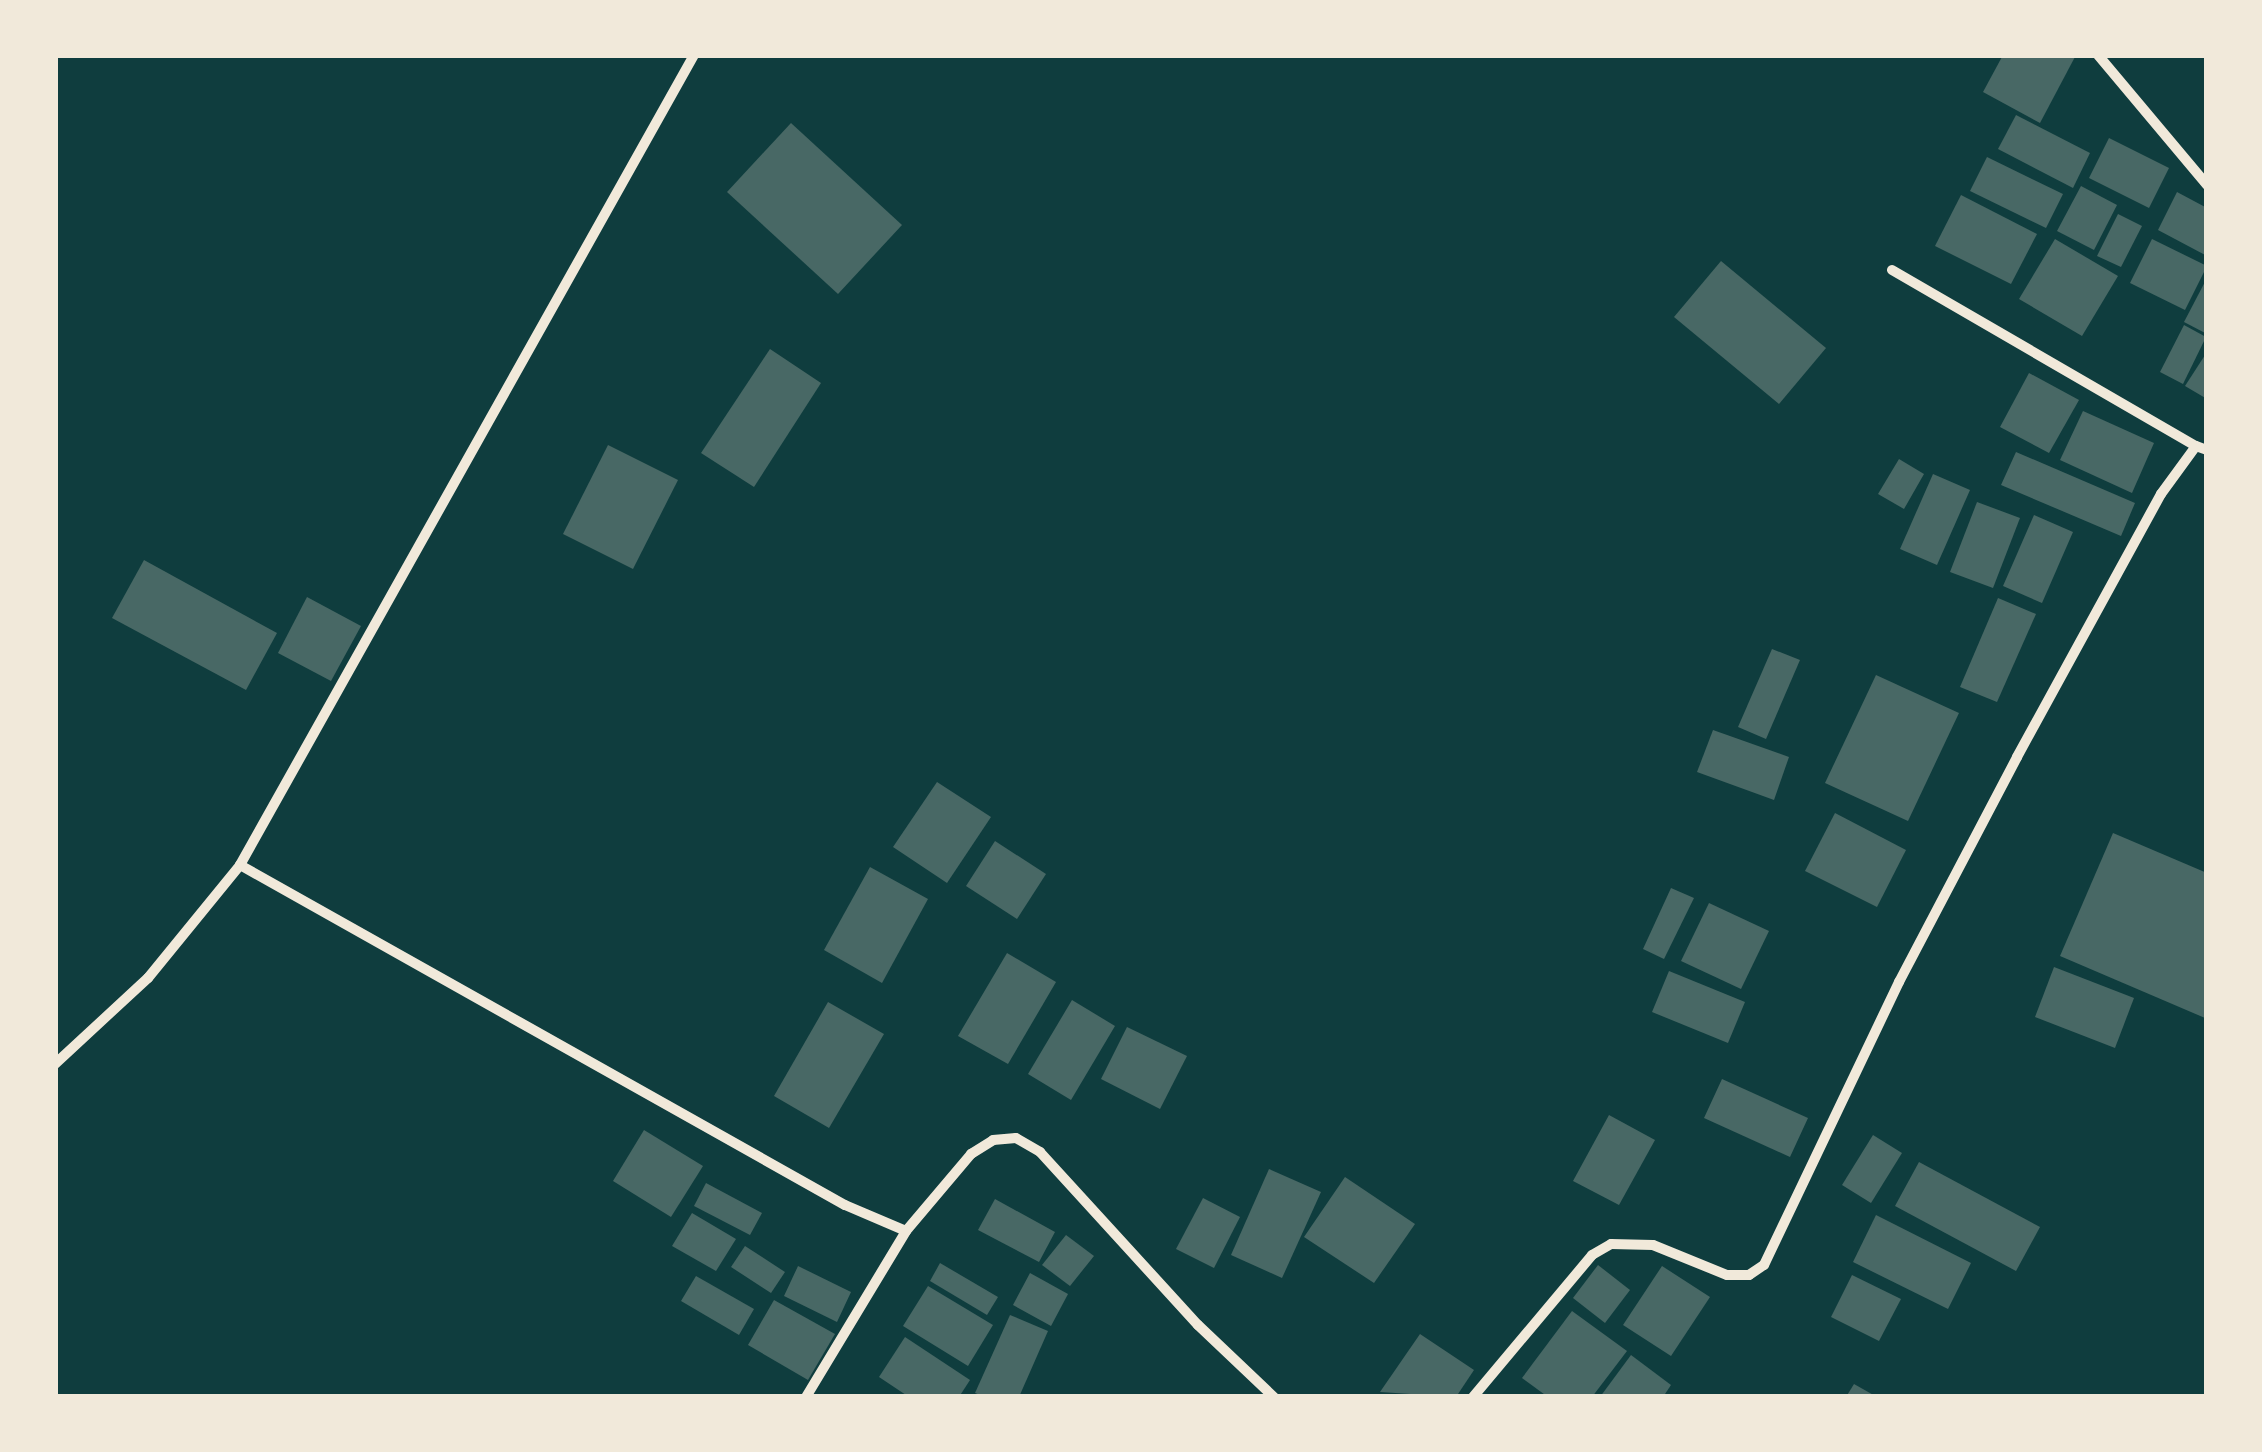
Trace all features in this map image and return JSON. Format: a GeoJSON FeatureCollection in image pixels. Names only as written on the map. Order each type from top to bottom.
{"type":"FeatureCollection","features":[{"type":"Feature","properties":{"kind":"street"},"geometry":{"type":"LineString","coordinates":[[55,1064],[148,978],[240,865],[694,55]]}},
{"type":"Feature","properties":{"kind":"street"},"geometry":{"type":"LineString","coordinates":[[2098,55],[2207,184]]}},
{"type":"Feature","properties":{"kind":"street"},"geometry":{"type":"LineString","coordinates":[[1473,1397],[1592,1255],[1611,1244],[1653,1245],[1727,1275],[1749,1275],[1764,1264],[1981,826],[2162,494],[2202,448],[1892,270]]}},
{"type":"Feature","properties":{"kind":"street"},"geometry":{"type":"LineString","coordinates":[[240,865],[845,1205],[906,1231]]}},
{"type":"Feature","properties":{"kind":"street"},"geometry":{"type":"LineString","coordinates":[[806,1397],[906,1231],[970,1154],[992,1140],[1016,1138],[1040,1152],[1198,1325],[1274,1397]]}},
{"type":"Feature","properties":{"kind":"building"},"geometry":{"type":"Polygon","coordinates":[[[2003,55],[2076,55],[2040,123],[1983,92],[2003,55]]]}},
{"type":"Feature","properties":{"kind":"building"},"geometry":{"type":"Polygon","coordinates":[[[2016,115],[2090,153],[2073,188],[1998,149],[2016,115]]]}},
{"type":"Feature","properties":{"kind":"building"},"geometry":{"type":"Polygon","coordinates":[[[791,123],[902,225],[838,294],[727,192],[791,123]]]}},
{"type":"Feature","properties":{"kind":"building"},"geometry":{"type":"Polygon","coordinates":[[[2109,138],[2169,168],[2149,208],[2089,178],[2109,138]]]}},
{"type":"Feature","properties":{"kind":"building"},"geometry":{"type":"Polygon","coordinates":[[[1987,157],[2063,194],[2046,228],[1970,191],[1987,157]]]}},
{"type":"Feature","properties":{"kind":"building"},"geometry":{"type":"Polygon","coordinates":[[[2081,186],[2117,205],[2094,250],[2057,231],[2081,186]]]}},
{"type":"Feature","properties":{"kind":"building"},"geometry":{"type":"Polygon","coordinates":[[[2177,192],[2207,208],[2207,256],[2158,230],[2177,192]]]}},
{"type":"Feature","properties":{"kind":"building"},"geometry":{"type":"Polygon","coordinates":[[[1961,195],[2037,234],[2011,284],[1935,246],[1961,195]]]}},
{"type":"Feature","properties":{"kind":"building"},"geometry":{"type":"Polygon","coordinates":[[[2118,214],[2142,226],[2121,267],[2097,256],[2118,214]]]}},
{"type":"Feature","properties":{"kind":"building"},"geometry":{"type":"Polygon","coordinates":[[[2055,239],[2118,276],[2082,336],[2019,299],[2055,239]]]}},
{"type":"Feature","properties":{"kind":"building"},"geometry":{"type":"Polygon","coordinates":[[[2152,239],[2207,266],[2185,310],[2130,283],[2152,239]]]}},
{"type":"Feature","properties":{"kind":"building"},"geometry":{"type":"Polygon","coordinates":[[[1721,261],[1826,348],[1779,404],[1674,317],[1721,261]]]}},
{"type":"Feature","properties":{"kind":"building"},"geometry":{"type":"Polygon","coordinates":[[[2207,278],[2207,334],[2184,322],[2207,278]]]}},
{"type":"Feature","properties":{"kind":"building"},"geometry":{"type":"Polygon","coordinates":[[[2184,325],[2206,337],[2183,384],[2160,372],[2184,325]]]}},
{"type":"Feature","properties":{"kind":"building"},"geometry":{"type":"Polygon","coordinates":[[[770,349],[821,383],[754,487],[701,453],[770,349]]]}},
{"type":"Feature","properties":{"kind":"building"},"geometry":{"type":"Polygon","coordinates":[[[2207,352],[2207,399],[2185,386],[2207,352]]]}},
{"type":"Feature","properties":{"kind":"building"},"geometry":{"type":"Polygon","coordinates":[[[2029,373],[2079,400],[2049,453],[2000,427],[2029,373]]]}},
{"type":"Feature","properties":{"kind":"building"},"geometry":{"type":"Polygon","coordinates":[[[2083,411],[2154,443],[2132,493],[2060,460],[2083,411]]]}},
{"type":"Feature","properties":{"kind":"building"},"geometry":{"type":"Polygon","coordinates":[[[608,445],[678,480],[633,569],[563,534],[608,445]]]}},
{"type":"Feature","properties":{"kind":"building"},"geometry":{"type":"Polygon","coordinates":[[[2016,452],[2135,503],[2121,536],[2001,485],[2016,452]]]}},
{"type":"Feature","properties":{"kind":"building"},"geometry":{"type":"Polygon","coordinates":[[[1899,459],[1924,474],[1904,509],[1878,494],[1899,459]]]}},
{"type":"Feature","properties":{"kind":"building"},"geometry":{"type":"Polygon","coordinates":[[[1933,474],[1970,490],[1937,565],[1900,549],[1933,474]]]}},
{"type":"Feature","properties":{"kind":"building"},"geometry":{"type":"Polygon","coordinates":[[[1977,502],[2020,518],[1993,588],[1950,572],[1977,502]]]}},
{"type":"Feature","properties":{"kind":"building"},"geometry":{"type":"Polygon","coordinates":[[[2034,515],[2073,532],[2042,603],[2003,586],[2034,515]]]}},
{"type":"Feature","properties":{"kind":"building"},"geometry":{"type":"Polygon","coordinates":[[[144,560],[277,633],[246,690],[112,618],[144,560]]]}},
{"type":"Feature","properties":{"kind":"building"},"geometry":{"type":"Polygon","coordinates":[[[307,597],[361,626],[331,681],[278,653],[307,597]]]}},
{"type":"Feature","properties":{"kind":"building"},"geometry":{"type":"Polygon","coordinates":[[[1998,598],[2036,614],[1997,702],[1960,687],[1998,598]]]}},
{"type":"Feature","properties":{"kind":"building"},"geometry":{"type":"Polygon","coordinates":[[[1772,649],[1800,660],[1766,739],[1738,727],[1772,649]]]}},
{"type":"Feature","properties":{"kind":"building"},"geometry":{"type":"Polygon","coordinates":[[[1876,675],[1959,713],[1908,821],[1825,783],[1876,675]]]}},
{"type":"Feature","properties":{"kind":"building"},"geometry":{"type":"Polygon","coordinates":[[[1713,730],[1789,757],[1774,800],[1697,772],[1713,730]]]}},
{"type":"Feature","properties":{"kind":"building"},"geometry":{"type":"Polygon","coordinates":[[[937,782],[991,817],[947,883],[893,847],[937,782]]]}},
{"type":"Feature","properties":{"kind":"building"},"geometry":{"type":"Polygon","coordinates":[[[1835,813],[1906,850],[1877,907],[1805,871],[1835,813]]]}},
{"type":"Feature","properties":{"kind":"building"},"geometry":{"type":"Polygon","coordinates":[[[2113,833],[2207,873],[2205,1018],[2060,956],[2113,833]]]}},
{"type":"Feature","properties":{"kind":"building"},"geometry":{"type":"Polygon","coordinates":[[[995,841],[1046,874],[1017,919],[966,886],[995,841]]]}},
{"type":"Feature","properties":{"kind":"building"},"geometry":{"type":"Polygon","coordinates":[[[870,867],[928,899],[882,983],[824,950],[870,867]]]}},
{"type":"Feature","properties":{"kind":"building"},"geometry":{"type":"Polygon","coordinates":[[[1671,888],[1694,898],[1664,959],[1643,949],[1671,888]]]}},
{"type":"Feature","properties":{"kind":"building"},"geometry":{"type":"Polygon","coordinates":[[[1709,903],[1769,931],[1741,989],[1681,961],[1709,903]]]}},
{"type":"Feature","properties":{"kind":"building"},"geometry":{"type":"Polygon","coordinates":[[[1007,953],[1056,982],[1008,1064],[958,1036],[1007,953]]]}},
{"type":"Feature","properties":{"kind":"building"},"geometry":{"type":"Polygon","coordinates":[[[2054,967],[2134,998],[2115,1048],[2035,1017],[2054,967]]]}},
{"type":"Feature","properties":{"kind":"building"},"geometry":{"type":"Polygon","coordinates":[[[1669,971],[1745,1002],[1728,1043],[1652,1012],[1669,971]]]}},
{"type":"Feature","properties":{"kind":"building"},"geometry":{"type":"Polygon","coordinates":[[[1072,1000],[1115,1026],[1071,1100],[1028,1074],[1072,1000]]]}},
{"type":"Feature","properties":{"kind":"building"},"geometry":{"type":"Polygon","coordinates":[[[828,1002],[884,1034],[829,1128],[774,1096],[828,1002]]]}},
{"type":"Feature","properties":{"kind":"building"},"geometry":{"type":"Polygon","coordinates":[[[1127,1027],[1187,1056],[1160,1109],[1101,1079],[1127,1027]]]}},
{"type":"Feature","properties":{"kind":"building"},"geometry":{"type":"Polygon","coordinates":[[[1722,1079],[1808,1118],[1790,1157],[1704,1118],[1722,1079]]]}},
{"type":"Feature","properties":{"kind":"building"},"geometry":{"type":"Polygon","coordinates":[[[1609,1115],[1655,1140],[1619,1205],[1573,1181],[1609,1115]]]}},
{"type":"Feature","properties":{"kind":"building"},"geometry":{"type":"Polygon","coordinates":[[[644,1130],[703,1166],[671,1217],[613,1181],[644,1130]]]}},
{"type":"Feature","properties":{"kind":"building"},"geometry":{"type":"Polygon","coordinates":[[[1873,1135],[1902,1153],[1871,1203],[1842,1185],[1873,1135]]]}},
{"type":"Feature","properties":{"kind":"building"},"geometry":{"type":"Polygon","coordinates":[[[1919,1162],[2040,1227],[2016,1271],[1895,1206],[1919,1162]]]}},
{"type":"Feature","properties":{"kind":"building"},"geometry":{"type":"Polygon","coordinates":[[[1269,1169],[1321,1192],[1282,1278],[1231,1255],[1269,1169]]]}},
{"type":"Feature","properties":{"kind":"building"},"geometry":{"type":"Polygon","coordinates":[[[1345,1177],[1415,1224],[1374,1283],[1304,1237],[1345,1177]]]}},
{"type":"Feature","properties":{"kind":"building"},"geometry":{"type":"Polygon","coordinates":[[[706,1183],[762,1213],[750,1235],[694,1206],[706,1183]]]}},
{"type":"Feature","properties":{"kind":"building"},"geometry":{"type":"Polygon","coordinates":[[[1203,1198],[1240,1217],[1214,1268],[1176,1249],[1203,1198]]]}},
{"type":"Feature","properties":{"kind":"building"},"geometry":{"type":"Polygon","coordinates":[[[995,1199],[1055,1232],[1039,1262],[978,1230],[995,1199]]]}},
{"type":"Feature","properties":{"kind":"building"},"geometry":{"type":"Polygon","coordinates":[[[692,1213],[736,1239],[716,1271],[672,1246],[692,1213]]]}},
{"type":"Feature","properties":{"kind":"building"},"geometry":{"type":"Polygon","coordinates":[[[1876,1215],[1971,1263],[1948,1309],[1853,1262],[1876,1215]]]}},
{"type":"Feature","properties":{"kind":"building"},"geometry":{"type":"Polygon","coordinates":[[[1066,1235],[1094,1256],[1070,1286],[1042,1265],[1066,1235]]]}},
{"type":"Feature","properties":{"kind":"building"},"geometry":{"type":"Polygon","coordinates":[[[745,1246],[785,1272],[771,1293],[731,1267],[745,1246]]]}},
{"type":"Feature","properties":{"kind":"building"},"geometry":{"type":"Polygon","coordinates":[[[940,1263],[998,1297],[987,1315],[930,1281],[940,1263]]]}},
{"type":"Feature","properties":{"kind":"building"},"geometry":{"type":"Polygon","coordinates":[[[1598,1265],[1630,1290],[1605,1323],[1573,1298],[1598,1265]]]}},
{"type":"Feature","properties":{"kind":"building"},"geometry":{"type":"Polygon","coordinates":[[[798,1266],[851,1292],[837,1322],[784,1296],[798,1266]]]}},
{"type":"Feature","properties":{"kind":"building"},"geometry":{"type":"Polygon","coordinates":[[[1662,1266],[1710,1297],[1671,1356],[1623,1325],[1662,1266]]]}},
{"type":"Feature","properties":{"kind":"building"},"geometry":{"type":"Polygon","coordinates":[[[1030,1273],[1068,1294],[1051,1326],[1013,1305],[1030,1273]]]}},
{"type":"Feature","properties":{"kind":"building"},"geometry":{"type":"Polygon","coordinates":[[[1852,1275],[1901,1299],[1879,1341],[1831,1317],[1852,1275]]]}},
{"type":"Feature","properties":{"kind":"building"},"geometry":{"type":"Polygon","coordinates":[[[696,1276],[754,1309],[739,1335],[681,1301],[696,1276]]]}},
{"type":"Feature","properties":{"kind":"building"},"geometry":{"type":"Polygon","coordinates":[[[928,1286],[993,1325],[968,1366],[903,1326],[928,1286]]]}},
{"type":"Feature","properties":{"kind":"building"},"geometry":{"type":"Polygon","coordinates":[[[774,1300],[835,1334],[808,1380],[748,1345],[774,1300]]]}},
{"type":"Feature","properties":{"kind":"building"},"geometry":{"type":"Polygon","coordinates":[[[1572,1311],[1627,1351],[1592,1397],[1548,1397],[1522,1378],[1572,1311]]]}},
{"type":"Feature","properties":{"kind":"building"},"geometry":{"type":"Polygon","coordinates":[[[1010,1315],[1048,1331],[1019,1397],[985,1397],[975,1393],[1010,1315]]]}},
{"type":"Feature","properties":{"kind":"building"},"geometry":{"type":"Polygon","coordinates":[[[1420,1334],[1474,1370],[1456,1397],[1380,1392],[1420,1334]]]}},
{"type":"Feature","properties":{"kind":"building"},"geometry":{"type":"Polygon","coordinates":[[[905,1337],[970,1380],[959,1397],[909,1397],[879,1377],[905,1337]]]}},
{"type":"Feature","properties":{"kind":"building"},"geometry":{"type":"Polygon","coordinates":[[[1631,1355],[1671,1385],[1663,1397],[1600,1397],[1631,1355]]]}},
{"type":"Feature","properties":{"kind":"building"},"geometry":{"type":"Polygon","coordinates":[[[1854,1384],[1877,1397],[1846,1397],[1854,1384]]]}}]}
